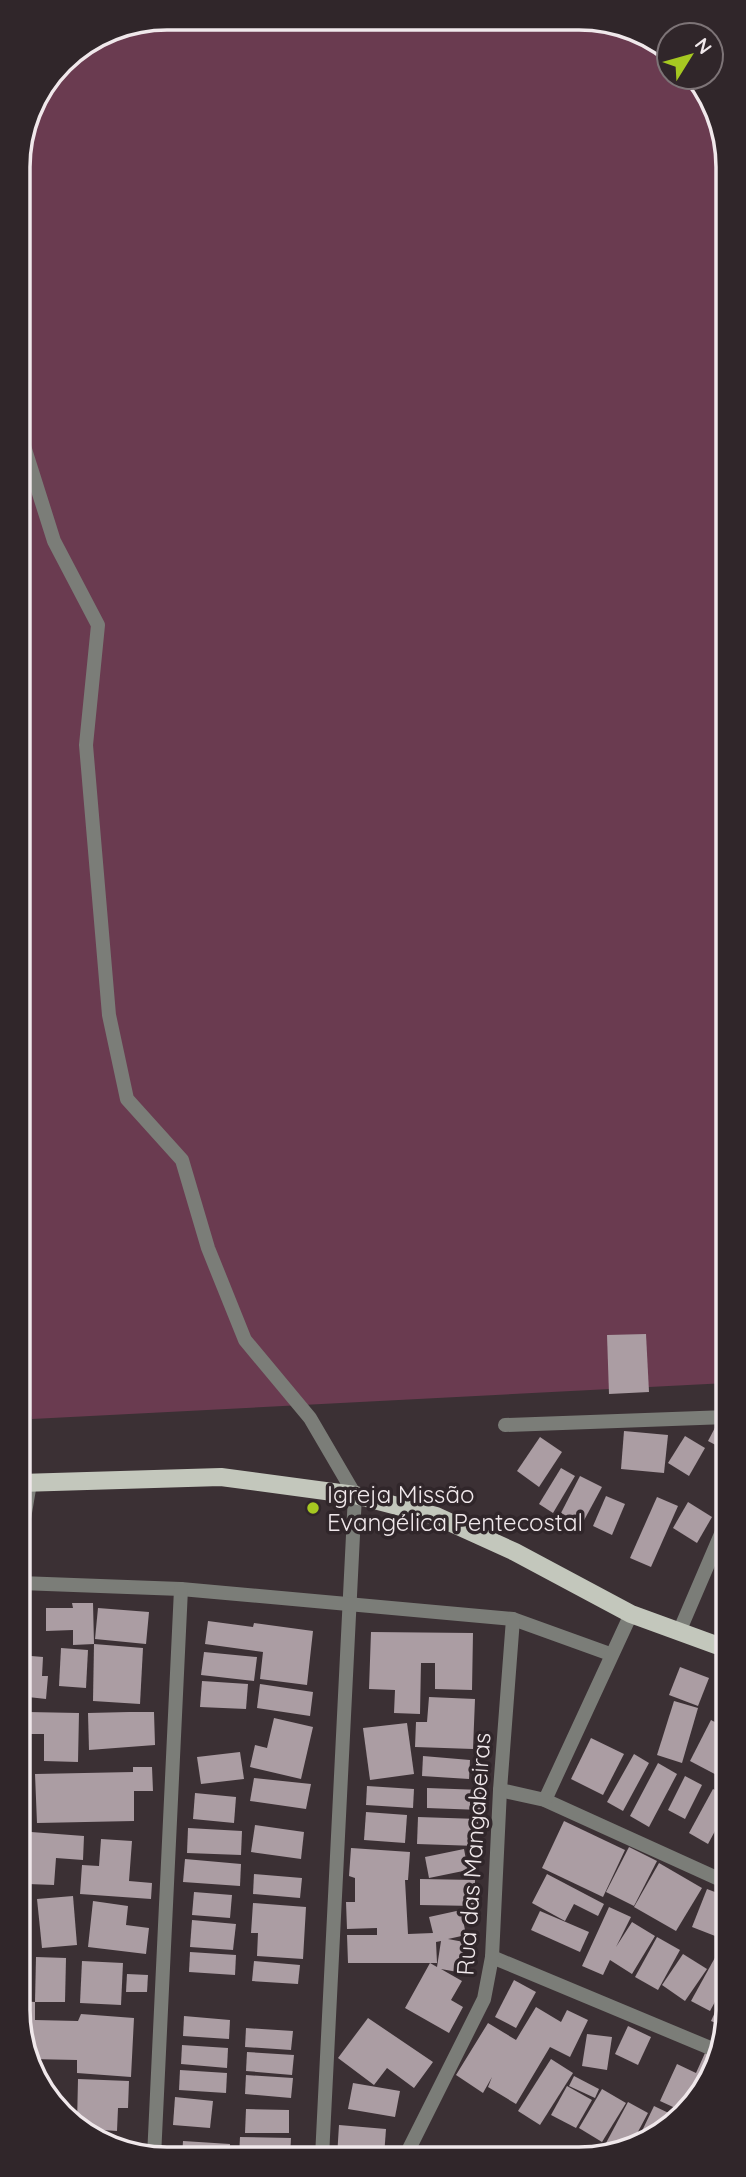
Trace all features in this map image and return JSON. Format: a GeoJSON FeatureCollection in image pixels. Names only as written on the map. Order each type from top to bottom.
{"type":"FeatureCollection","features":[{"type":"Feature","properties":{"kind":"main road"},"geometry":{"type":"LineString","coordinates":[[30,1483],[221,1477],[355,1495],[436,1516],[515,1552],[631,1614],[716,1646]]}},
{"type":"Feature","properties":{"kind":"street"},"geometry":{"type":"LineString","coordinates":[[30,465],[54,541],[98,625],[86,745],[109,1015],[127,1099],[182,1160],[208,1248],[246,1340],[310,1418],[355,1495],[352,1605],[323,2147]]}},
{"type":"Feature","properties":{"kind":"street"},"geometry":{"type":"LineString","coordinates":[[505,1425],[716,1417]]}},
{"type":"Feature","properties":{"kind":"street"},"geometry":{"type":"LineString","coordinates":[[679,1632],[716,1546]]}},
{"type":"Feature","properties":{"kind":"street"},"geometry":{"type":"LineString","coordinates":[[30,1583],[181,1589],[513,1619],[610,1654]]}},
{"type":"Feature","properties":{"kind":"street"},"geometry":{"type":"LineString","coordinates":[[155,2146],[181,1589]]}},
{"type":"Feature","properties":{"kind":"street"},"geometry":{"type":"LineString","coordinates":[[545,1800],[610,1654],[631,1614]]}},
{"type":"Feature","properties":{"kind":"street","name":"Rua das Mangabeiras"},"geometry":{"type":"LineString","coordinates":[[410,2147],[484,1999],[492,1956],[500,1790],[513,1619]]}},
{"type":"Feature","properties":{"kind":"street"},"geometry":{"type":"LineString","coordinates":[[500,1790],[545,1800],[716,1878]]}},
{"type":"Feature","properties":{"kind":"street"},"geometry":{"type":"LineString","coordinates":[[492,1956],[711,2048]]}},
{"type":"Feature","properties":{"kind":"shaded area"},"geometry":{"type":"Polygon","coordinates":[[[158,30],[606,32],[631,40],[655,53],[655,91],[693,91],[706,115],[714,140],[716,167],[716,1384],[32,1419],[30,158],[40,115],[58,83],[77,64],[106,44],[140,32],[158,30]]]}},
{"type":"Feature","properties":{"kind":"building"},"geometry":{"type":"Polygon","coordinates":[[[646,1334],[649,1392],[609,1394],[607,1335],[646,1334]]]}},
{"type":"Feature","properties":{"kind":"building"},"geometry":{"type":"Polygon","coordinates":[[[716,1426],[716,1445],[708,1441],[716,1426]]]}},
{"type":"Feature","properties":{"kind":"building"},"geometry":{"type":"Polygon","coordinates":[[[624,1431],[668,1435],[664,1473],[621,1469],[624,1431]]]}},
{"type":"Feature","properties":{"kind":"building"},"geometry":{"type":"Polygon","coordinates":[[[685,1436],[705,1448],[689,1476],[668,1463],[685,1436]]]}},
{"type":"Feature","properties":{"kind":"building"},"geometry":{"type":"Polygon","coordinates":[[[540,1437],[562,1452],[539,1487],[517,1471],[540,1437]]]}},
{"type":"Feature","properties":{"kind":"building"},"geometry":{"type":"Polygon","coordinates":[[[561,1468],[575,1476],[553,1513],[539,1504],[561,1468]]]}},
{"type":"Feature","properties":{"kind":"building"},"geometry":{"type":"Polygon","coordinates":[[[580,1476],[602,1487],[582,1524],[561,1513],[580,1476]]]}},
{"type":"Feature","properties":{"kind":"building"},"geometry":{"type":"Polygon","coordinates":[[[606,1496],[625,1504],[612,1535],[593,1526],[606,1496]]]}},
{"type":"Feature","properties":{"kind":"building"},"geometry":{"type":"Polygon","coordinates":[[[657,1497],[678,1506],[651,1567],[630,1558],[657,1497]]]}},
{"type":"Feature","properties":{"kind":"building"},"geometry":{"type":"Polygon","coordinates":[[[688,1502],[712,1517],[697,1543],[673,1528],[688,1502]]]}},
{"type":"Feature","properties":{"kind":"building"},"geometry":{"type":"Polygon","coordinates":[[[72,1603],[93,1603],[94,1644],[73,1645],[73,1630],[46,1631],[46,1608],[73,1608],[72,1603]]]}},
{"type":"Feature","properties":{"kind":"building"},"geometry":{"type":"Polygon","coordinates":[[[98,1608],[149,1612],[146,1644],[95,1639],[98,1608]]]}},
{"type":"Feature","properties":{"kind":"building"},"geometry":{"type":"Polygon","coordinates":[[[208,1621],[253,1627],[254,1623],[313,1631],[307,1685],[260,1679],[263,1652],[205,1644],[208,1621]]]}},
{"type":"Feature","properties":{"kind":"building"},"geometry":{"type":"Polygon","coordinates":[[[371,1632],[473,1633],[472,1690],[435,1689],[435,1663],[421,1663],[420,1714],[394,1713],[395,1690],[369,1689],[371,1632]]]}},
{"type":"Feature","properties":{"kind":"building"},"geometry":{"type":"Polygon","coordinates":[[[94,1644],[143,1648],[140,1704],[93,1701],[94,1644]]]}},
{"type":"Feature","properties":{"kind":"building"},"geometry":{"type":"Polygon","coordinates":[[[61,1648],[88,1650],[86,1688],[59,1686],[61,1648]]]}},
{"type":"Feature","properties":{"kind":"building"},"geometry":{"type":"Polygon","coordinates":[[[204,1652],[257,1657],[254,1681],[201,1675],[204,1652]]]}},
{"type":"Feature","properties":{"kind":"building"},"geometry":{"type":"Polygon","coordinates":[[[31,1656],[43,1657],[42,1676],[48,1676],[46,1699],[30,1697],[31,1656]]]}},
{"type":"Feature","properties":{"kind":"building"},"geometry":{"type":"Polygon","coordinates":[[[680,1667],[709,1678],[698,1706],[669,1695],[680,1667]]]}},
{"type":"Feature","properties":{"kind":"building"},"geometry":{"type":"Polygon","coordinates":[[[202,1681],[248,1684],[246,1709],[200,1707],[202,1681]]]}},
{"type":"Feature","properties":{"kind":"building"},"geometry":{"type":"Polygon","coordinates":[[[260,1684],[313,1692],[310,1716],[257,1708],[260,1684]]]}},
{"type":"Feature","properties":{"kind":"building"},"geometry":{"type":"Polygon","coordinates":[[[429,1697],[475,1699],[473,1749],[415,1747],[416,1722],[427,1722],[429,1697]]]}},
{"type":"Feature","properties":{"kind":"building"},"geometry":{"type":"Polygon","coordinates":[[[674,1701],[698,1708],[682,1763],[657,1755],[674,1701]]]}},
{"type":"Feature","properties":{"kind":"building"},"geometry":{"type":"Polygon","coordinates":[[[30,1712],[79,1713],[78,1762],[44,1761],[44,1734],[30,1734],[30,1712]]]}},
{"type":"Feature","properties":{"kind":"building"},"geometry":{"type":"Polygon","coordinates":[[[154,1712],[155,1745],[89,1750],[88,1713],[154,1712]]]}},
{"type":"Feature","properties":{"kind":"building"},"geometry":{"type":"Polygon","coordinates":[[[274,1718],[313,1727],[301,1779],[250,1767],[255,1745],[267,1748],[274,1718]]]}},
{"type":"Feature","properties":{"kind":"building"},"geometry":{"type":"Polygon","coordinates":[[[711,1720],[716,1723],[716,1775],[690,1761],[711,1720]]]}},
{"type":"Feature","properties":{"kind":"building"},"geometry":{"type":"Polygon","coordinates":[[[407,1723],[414,1774],[370,1780],[363,1728],[407,1723]]]}},
{"type":"Feature","properties":{"kind":"building"},"geometry":{"type":"Polygon","coordinates":[[[591,1738],[624,1754],[603,1795],[571,1779],[591,1738]]]}},
{"type":"Feature","properties":{"kind":"building"},"geometry":{"type":"Polygon","coordinates":[[[240,1752],[244,1779],[201,1784],[197,1757],[240,1752]]]}},
{"type":"Feature","properties":{"kind":"building"},"geometry":{"type":"Polygon","coordinates":[[[634,1754],[649,1763],[623,1811],[607,1802],[634,1754]]]}},
{"type":"Feature","properties":{"kind":"building"},"geometry":{"type":"Polygon","coordinates":[[[423,1756],[470,1760],[469,1779],[422,1776],[423,1756]]]}},
{"type":"Feature","properties":{"kind":"building"},"geometry":{"type":"Polygon","coordinates":[[[658,1763],[677,1774],[649,1827],[630,1816],[658,1763]]]}},
{"type":"Feature","properties":{"kind":"building"},"geometry":{"type":"Polygon","coordinates":[[[133,1767],[152,1767],[153,1791],[134,1791],[134,1821],[37,1823],[35,1774],[133,1772],[133,1767]]]}},
{"type":"Feature","properties":{"kind":"building"},"geometry":{"type":"Polygon","coordinates":[[[685,1776],[702,1785],[685,1819],[668,1810],[685,1776]]]}},
{"type":"Feature","properties":{"kind":"building"},"geometry":{"type":"Polygon","coordinates":[[[254,1778],[311,1784],[306,1809],[250,1801],[254,1778]]]}},
{"type":"Feature","properties":{"kind":"building"},"geometry":{"type":"Polygon","coordinates":[[[367,1786],[414,1789],[413,1808],[366,1805],[367,1786]]]}},
{"type":"Feature","properties":{"kind":"building"},"geometry":{"type":"Polygon","coordinates":[[[427,1788],[482,1790],[481,1810],[427,1808],[427,1788]]]}},
{"type":"Feature","properties":{"kind":"building"},"geometry":{"type":"Polygon","coordinates":[[[713,1789],[716,1791],[716,1829],[708,1844],[689,1833],[713,1789]]]}},
{"type":"Feature","properties":{"kind":"building"},"geometry":{"type":"Polygon","coordinates":[[[195,1793],[236,1797],[234,1823],[193,1819],[195,1793]]]}},
{"type":"Feature","properties":{"kind":"building"},"geometry":{"type":"Polygon","coordinates":[[[366,1812],[407,1815],[405,1843],[364,1840],[366,1812]]]}},
{"type":"Feature","properties":{"kind":"building"},"geometry":{"type":"Polygon","coordinates":[[[418,1817],[478,1819],[477,1846],[417,1844],[418,1817]]]}},
{"type":"Feature","properties":{"kind":"building"},"geometry":{"type":"Polygon","coordinates":[[[564,1821],[625,1850],[603,1897],[542,1868],[564,1821]]]}},
{"type":"Feature","properties":{"kind":"building"},"geometry":{"type":"Polygon","coordinates":[[[255,1825],[304,1832],[301,1859],[251,1852],[255,1825]]]}},
{"type":"Feature","properties":{"kind":"building"},"geometry":{"type":"Polygon","coordinates":[[[188,1828],[242,1831],[241,1855],[187,1853],[188,1828]]]}},
{"type":"Feature","properties":{"kind":"building"},"geometry":{"type":"Polygon","coordinates":[[[31,1832],[84,1836],[83,1860],[56,1858],[54,1885],[30,1884],[31,1832]]]}},
{"type":"Feature","properties":{"kind":"building"},"geometry":{"type":"Polygon","coordinates":[[[101,1839],[132,1841],[129,1881],[152,1883],[151,1899],[80,1894],[82,1865],[99,1866],[101,1839]]]}},
{"type":"Feature","properties":{"kind":"building"},"geometry":{"type":"Polygon","coordinates":[[[629,1847],[657,1861],[634,1906],[606,1892],[629,1847]]]}},
{"type":"Feature","properties":{"kind":"building"},"geometry":{"type":"Polygon","coordinates":[[[351,1848],[410,1852],[408,1880],[405,1880],[408,1934],[433,1933],[429,1917],[461,1910],[466,1935],[448,1939],[469,1943],[463,1973],[441,1969],[462,1981],[451,2000],[463,2007],[449,2033],[405,2008],[430,1963],[348,1963],[347,1935],[377,1935],[377,1928],[347,1929],[346,1902],[355,1902],[355,1878],[349,1876],[351,1848]],[[441,1941],[436,1942],[437,1963],[430,1963],[437,1967],[441,1941]]]}},
{"type":"Feature","properties":{"kind":"building"},"geometry":{"type":"Polygon","coordinates":[[[464,1849],[468,1870],[429,1878],[425,1857],[464,1849]]]}},
{"type":"Feature","properties":{"kind":"building"},"geometry":{"type":"Polygon","coordinates":[[[185,1859],[241,1864],[240,1886],[183,1882],[185,1859]]]}},
{"type":"Feature","properties":{"kind":"building"},"geometry":{"type":"Polygon","coordinates":[[[659,1863],[702,1888],[676,1931],[634,1907],[659,1863]]]}},
{"type":"Feature","properties":{"kind":"building"},"geometry":{"type":"Polygon","coordinates":[[[254,1874],[302,1878],[300,1898],[253,1894],[254,1874]]]}},
{"type":"Feature","properties":{"kind":"building"},"geometry":{"type":"Polygon","coordinates":[[[547,1874],[604,1904],[598,1916],[574,1904],[565,1921],[532,1903],[547,1874]]]}},
{"type":"Feature","properties":{"kind":"building"},"geometry":{"type":"Polygon","coordinates":[[[420,1879],[475,1880],[475,1906],[420,1905],[420,1879]]]}},
{"type":"Feature","properties":{"kind":"building"},"geometry":{"type":"Polygon","coordinates":[[[707,1889],[716,1892],[716,1936],[692,1927],[707,1889]]]}},
{"type":"Feature","properties":{"kind":"building"},"geometry":{"type":"Polygon","coordinates":[[[194,1892],[232,1895],[230,1918],[192,1915],[194,1892]]]}},
{"type":"Feature","properties":{"kind":"building"},"geometry":{"type":"Polygon","coordinates":[[[73,1896],[77,1945],[42,1948],[37,1899],[73,1896]]]}},
{"type":"Feature","properties":{"kind":"building"},"geometry":{"type":"Polygon","coordinates":[[[93,1901],[128,1906],[126,1925],[149,1928],[146,1954],[88,1947],[93,1901]]]}},
{"type":"Feature","properties":{"kind":"building"},"geometry":{"type":"Polygon","coordinates":[[[253,1903],[306,1907],[303,1959],[257,1956],[258,1933],[251,1933],[253,1903]]]}},
{"type":"Feature","properties":{"kind":"building"},"geometry":{"type":"Polygon","coordinates":[[[609,1907],[631,1917],[616,1947],[632,1922],[655,1936],[632,1974],[610,1960],[603,1975],[582,1966],[609,1907]]]}},
{"type":"Feature","properties":{"kind":"building"},"geometry":{"type":"Polygon","coordinates":[[[540,1911],[589,1932],[580,1952],[531,1930],[540,1911]]]}},
{"type":"Feature","properties":{"kind":"building"},"geometry":{"type":"Polygon","coordinates":[[[192,1920],[236,1924],[233,1950],[190,1947],[192,1920]]]}},
{"type":"Feature","properties":{"kind":"building"},"geometry":{"type":"Polygon","coordinates":[[[657,1937],[680,1950],[658,1990],[635,1977],[657,1937]]]}},
{"type":"Feature","properties":{"kind":"building"},"geometry":{"type":"Polygon","coordinates":[[[190,1952],[236,1955],[235,1975],[189,1972],[190,1952]]]}},
{"type":"Feature","properties":{"kind":"building"},"geometry":{"type":"Polygon","coordinates":[[[683,1954],[707,1969],[685,2001],[662,1985],[683,1954]]]}},
{"type":"Feature","properties":{"kind":"building"},"geometry":{"type":"Polygon","coordinates":[[[716,1956],[716,2000],[710,2011],[691,2001],[716,1956]]]}},
{"type":"Feature","properties":{"kind":"building"},"geometry":{"type":"Polygon","coordinates":[[[36,1957],[66,1958],[65,2002],[35,2002],[36,1957]]]}},
{"type":"Feature","properties":{"kind":"building"},"geometry":{"type":"Polygon","coordinates":[[[82,1961],[123,1963],[121,2005],[80,2003],[82,1961]]]}},
{"type":"Feature","properties":{"kind":"building"},"geometry":{"type":"Polygon","coordinates":[[[254,1961],[300,1965],[298,1984],[252,1981],[254,1961]]]}},
{"type":"Feature","properties":{"kind":"building"},"geometry":{"type":"Polygon","coordinates":[[[127,1974],[148,1975],[147,1992],[126,1992],[127,1974]]]}},
{"type":"Feature","properties":{"kind":"building"},"geometry":{"type":"Polygon","coordinates":[[[514,1980],[536,1992],[516,2028],[495,2017],[514,1980]]]}},
{"type":"Feature","properties":{"kind":"building"},"geometry":{"type":"Polygon","coordinates":[[[30,2002],[35,2002],[35,2020],[78,2021],[81,2014],[134,2018],[131,2077],[77,2073],[77,2060],[39,2059],[32,2037],[30,2002]]]}},
{"type":"Feature","properties":{"kind":"building"},"geometry":{"type":"Polygon","coordinates":[[[536,2007],[561,2022],[567,2010],[588,2020],[570,2057],[550,2047],[516,2104],[488,2087],[492,2077],[483,2093],[456,2075],[488,2023],[516,2040],[536,2007]]]}},
{"type":"Feature","properties":{"kind":"building"},"geometry":{"type":"Polygon","coordinates":[[[716,2010],[716,2023],[711,2021],[716,2010]]]}},
{"type":"Feature","properties":{"kind":"building"},"geometry":{"type":"Polygon","coordinates":[[[184,2016],[230,2020],[229,2039],[183,2036],[184,2016]]]}},
{"type":"Feature","properties":{"kind":"building"},"geometry":{"type":"Polygon","coordinates":[[[368,2018],[433,2062],[414,2088],[387,2068],[374,2085],[338,2058],[368,2018]]]}},
{"type":"Feature","properties":{"kind":"building"},"geometry":{"type":"Polygon","coordinates":[[[628,2026],[651,2037],[638,2065],[615,2054],[628,2026]]]}},
{"type":"Feature","properties":{"kind":"building"},"geometry":{"type":"Polygon","coordinates":[[[246,2028],[293,2031],[291,2050],[245,2047],[246,2028]]]}},
{"type":"Feature","properties":{"kind":"building"},"geometry":{"type":"Polygon","coordinates":[[[587,2034],[612,2037],[607,2070],[582,2066],[587,2034]]]}},
{"type":"Feature","properties":{"kind":"building"},"geometry":{"type":"Polygon","coordinates":[[[182,2045],[228,2048],[227,2068],[181,2064],[182,2045]]]}},
{"type":"Feature","properties":{"kind":"building"},"geometry":{"type":"Polygon","coordinates":[[[247,2052],[294,2055],[292,2075],[246,2071],[247,2052]]]}},
{"type":"Feature","properties":{"kind":"building"},"geometry":{"type":"Polygon","coordinates":[[[705,2053],[709,2055],[698,2079],[676,2107],[660,2101],[677,2064],[696,2073],[705,2053]]]}},
{"type":"Feature","properties":{"kind":"building"},"geometry":{"type":"Polygon","coordinates":[[[551,2059],[573,2073],[540,2125],[518,2111],[551,2059]]]}},
{"type":"Feature","properties":{"kind":"building"},"geometry":{"type":"Polygon","coordinates":[[[180,2070],[227,2073],[226,2093],[179,2090],[180,2070]]]}},
{"type":"Feature","properties":{"kind":"building"},"geometry":{"type":"Polygon","coordinates":[[[246,2075],[293,2078],[291,2098],[245,2094],[246,2075]]]}},
{"type":"Feature","properties":{"kind":"building"},"geometry":{"type":"Polygon","coordinates":[[[574,2076],[599,2089],[595,2098],[569,2086],[574,2076]]]}},
{"type":"Feature","properties":{"kind":"building"},"geometry":{"type":"Polygon","coordinates":[[[78,2079],[129,2081],[128,2108],[118,2108],[117,2131],[100,2130],[77,2114],[78,2079]]]}},
{"type":"Feature","properties":{"kind":"building"},"geometry":{"type":"Polygon","coordinates":[[[353,2083],[400,2091],[395,2117],[348,2109],[353,2083]]]}},
{"type":"Feature","properties":{"kind":"building"},"geometry":{"type":"Polygon","coordinates":[[[567,2086],[592,2100],[576,2128],[551,2115],[567,2086]]]}},
{"type":"Feature","properties":{"kind":"building"},"geometry":{"type":"Polygon","coordinates":[[[602,2089],[626,2103],[602,2142],[579,2128],[602,2089]]]}},
{"type":"Feature","properties":{"kind":"building"},"geometry":{"type":"Polygon","coordinates":[[[175,2097],[213,2101],[210,2128],[173,2125],[175,2097]]]}},
{"type":"Feature","properties":{"kind":"building"},"geometry":{"type":"Polygon","coordinates":[[[628,2102],[648,2113],[637,2134],[606,2143],[628,2102]]]}},
{"type":"Feature","properties":{"kind":"building"},"geometry":{"type":"Polygon","coordinates":[[[654,2106],[669,2113],[663,2119],[641,2132],[654,2106]]]}},
{"type":"Feature","properties":{"kind":"building"},"geometry":{"type":"Polygon","coordinates":[[[246,2109],[289,2110],[289,2133],[245,2133],[246,2109]]]}},
{"type":"Feature","properties":{"kind":"building"},"geometry":{"type":"Polygon","coordinates":[[[339,2125],[386,2129],[385,2147],[338,2147],[339,2125]]]}},
{"type":"Feature","properties":{"kind":"building"},"geometry":{"type":"Polygon","coordinates":[[[240,2137],[291,2138],[291,2147],[240,2147],[240,2137]]]}},
{"type":"Feature","properties":{"kind":"building"},"geometry":{"type":"Polygon","coordinates":[[[183,2141],[230,2144],[230,2147],[183,2147],[183,2141]]]}},
{"type":"Feature","properties":{"kind":"place","name":"Igreja Missão Evangélica Pentecostal"},"geometry":{"type":"Point","coordinates":[313,1508]}}]}
